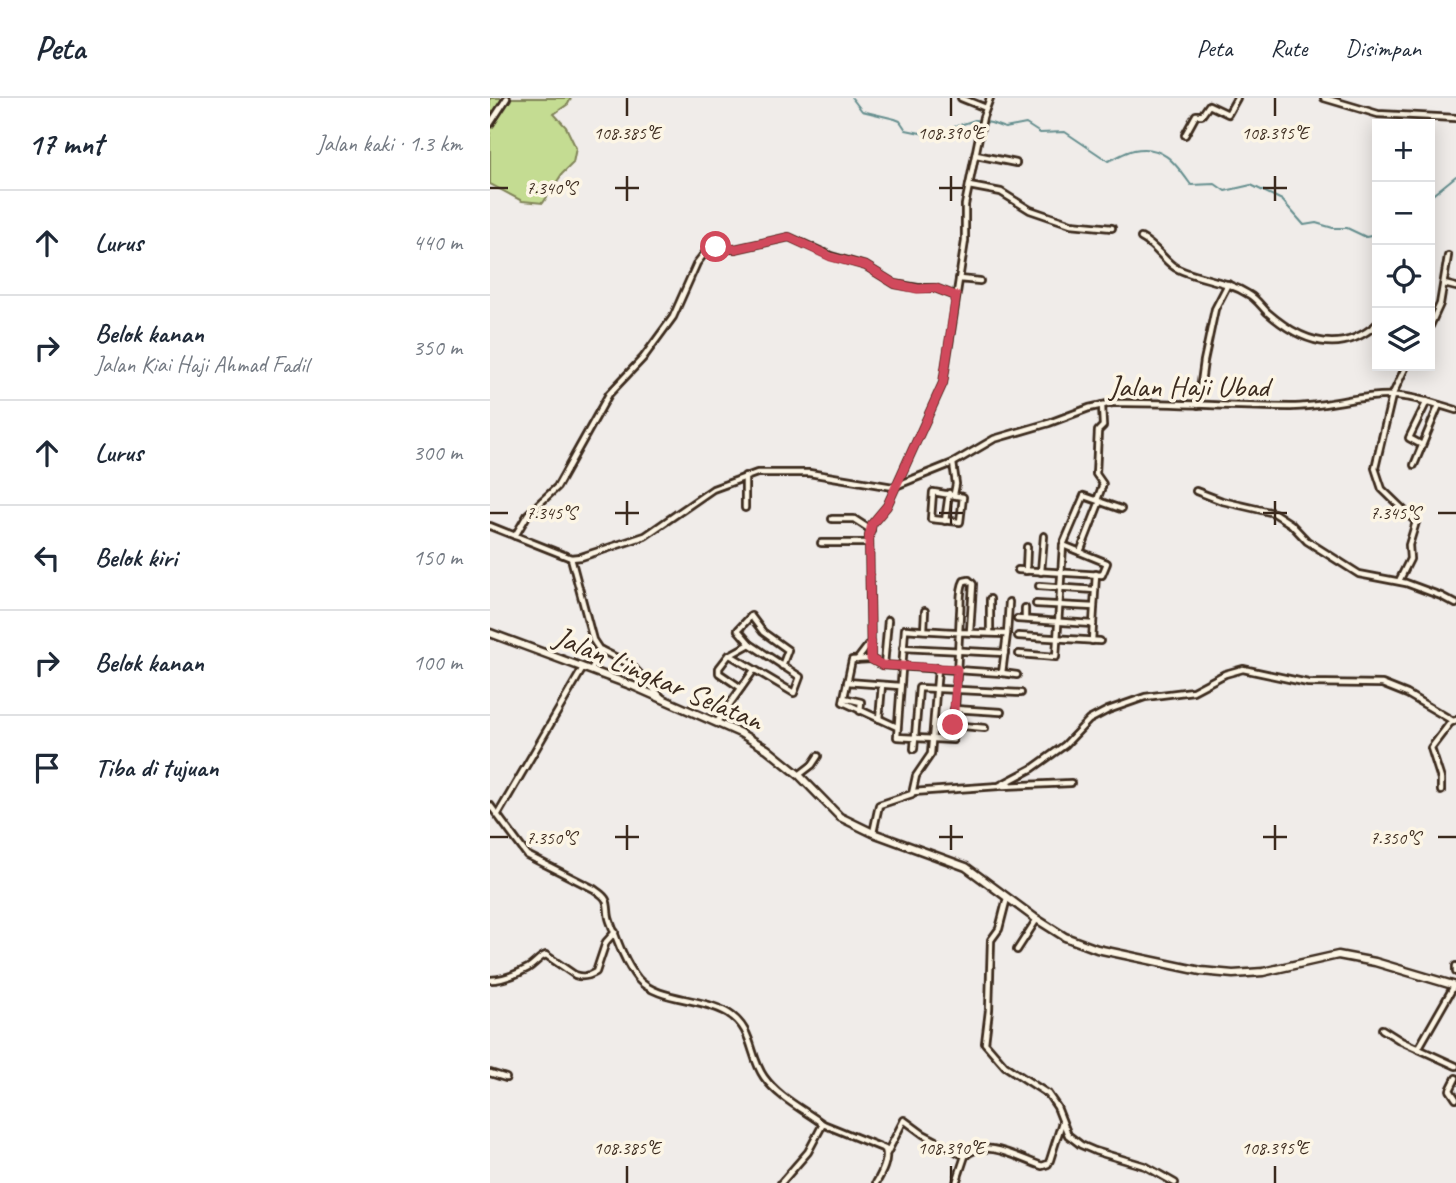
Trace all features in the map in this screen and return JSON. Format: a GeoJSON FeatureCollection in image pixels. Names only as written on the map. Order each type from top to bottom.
{"type":"FeatureCollection","features":[{"type":"Feature","properties":{"kind":"street"},"geometry":{"type":"LineString","coordinates":[[490,124],[507,98]]}},
{"type":"Feature","properties":{"kind":"street"},"geometry":{"type":"LineString","coordinates":[[961,98],[986,107]]}},
{"type":"Feature","properties":{"kind":"street"},"geometry":{"type":"LineString","coordinates":[[871,659],[871,530],[877,516],[887,506],[893,487],[943,383],[959,279],[969,186],[983,117],[990,98]]}},
{"type":"Feature","properties":{"kind":"street"},"geometry":{"type":"LineString","coordinates":[[1185,135],[1196,116],[1202,115],[1209,104],[1229,114],[1237,98]]}},
{"type":"Feature","properties":{"kind":"street"},"geometry":{"type":"LineString","coordinates":[[1324,98],[1378,114],[1456,118]]}},
{"type":"Feature","properties":{"kind":"street"},"geometry":{"type":"LineString","coordinates":[[976,155],[1016,163]]}},
{"type":"Feature","properties":{"kind":"street"},"geometry":{"type":"LineString","coordinates":[[969,186],[1001,192],[1030,210],[1071,224],[1112,228]]}},
{"type":"Feature","properties":{"kind":"street"},"geometry":{"type":"LineString","coordinates":[[515,536],[528,514],[557,487],[609,394],[643,358],[673,317],[697,263],[708,249],[735,249],[789,237],[831,257],[866,266],[895,284],[918,289],[935,288],[956,296]]}},
{"type":"Feature","properties":{"kind":"street"},"geometry":{"type":"LineString","coordinates":[[1141,239],[1164,255],[1174,268],[1228,284],[1250,295],[1291,330],[1319,342],[1340,343],[1356,338],[1372,327]]}},
{"type":"Feature","properties":{"kind":"street"},"geometry":{"type":"LineString","coordinates":[[1435,317],[1448,257]]}},
{"type":"Feature","properties":{"kind":"street"},"geometry":{"type":"LineString","coordinates":[[959,279],[980,281]]}},
{"type":"Feature","properties":{"kind":"street"},"geometry":{"type":"LineString","coordinates":[[1198,405],[1203,361],[1215,309],[1228,284]]}},
{"type":"Feature","properties":{"kind":"street"},"geometry":{"type":"LineString","coordinates":[[1444,284],[1456,287]]}},
{"type":"Feature","properties":{"kind":"street"},"geometry":{"type":"LineString","coordinates":[[1398,581],[1410,559],[1409,545],[1416,522],[1382,489],[1375,468],[1392,396],[1404,371]]}},
{"type":"Feature","properties":{"kind":"street","name":"Jalan Haji Ubad"},"geometry":{"type":"LineString","coordinates":[[893,487],[953,463],[994,439],[1102,405],[1140,402],[1304,406],[1392,396],[1427,401],[1456,410]]}},
{"type":"Feature","properties":{"kind":"street"},"geometry":{"type":"LineString","coordinates":[[1422,445],[1409,438],[1427,401]]}},
{"type":"Feature","properties":{"kind":"street"},"geometry":{"type":"LineString","coordinates":[[1080,552],[1103,484],[1096,474],[1102,405]]}},
{"type":"Feature","properties":{"kind":"street"},"geometry":{"type":"LineString","coordinates":[[1414,465],[1439,405]]}},
{"type":"Feature","properties":{"kind":"street"},"geometry":{"type":"LineString","coordinates":[[945,521],[956,484],[953,463]]}},
{"type":"Feature","properties":{"kind":"street"},"geometry":{"type":"LineString","coordinates":[[491,528],[571,558],[607,550],[645,536],[713,489],[757,472],[781,471],[893,487]]}},
{"type":"Feature","properties":{"kind":"street"},"geometry":{"type":"LineString","coordinates":[[745,476],[746,508]]}},
{"type":"Feature","properties":{"kind":"street"},"geometry":{"type":"LineString","coordinates":[[1196,491],[1222,501],[1274,513],[1291,524],[1307,541],[1359,574],[1398,581],[1456,604]]}},
{"type":"Feature","properties":{"kind":"street"},"geometry":{"type":"LineString","coordinates":[[932,493],[963,497],[961,522],[945,521],[930,519],[932,493]]}},
{"type":"Feature","properties":{"kind":"street"},"geometry":{"type":"LineString","coordinates":[[1019,654],[1056,657],[1063,545],[1084,496],[1121,509]]}},
{"type":"Feature","properties":{"kind":"street"},"geometry":{"type":"LineString","coordinates":[[832,519],[854,519],[871,530]]}},
{"type":"Feature","properties":{"kind":"street"},"geometry":{"type":"LineString","coordinates":[[1041,572],[1044,536]]}},
{"type":"Feature","properties":{"kind":"street"},"geometry":{"type":"LineString","coordinates":[[821,543],[869,543]]}},
{"type":"Feature","properties":{"kind":"street"},"geometry":{"type":"LineString","coordinates":[[1018,570],[1102,575],[1107,563],[1063,545]]}},
{"type":"Feature","properties":{"kind":"street"},"geometry":{"type":"LineString","coordinates":[[1026,571],[1027,547]]}},
{"type":"Feature","properties":{"kind":"street"},"geometry":{"type":"LineString","coordinates":[[571,558],[593,640],[601,650],[631,664],[662,698]]}},
{"type":"Feature","properties":{"kind":"street"},"geometry":{"type":"LineString","coordinates":[[1092,641],[1096,574]]}},
{"type":"Feature","properties":{"kind":"street"},"geometry":{"type":"LineString","coordinates":[[970,632],[973,584],[969,580],[964,581],[961,586],[960,615],[959,632],[957,669],[953,725],[953,740],[897,737],[905,629],[959,632],[970,632],[990,634],[1007,634]]}},
{"type":"Feature","properties":{"kind":"street"},"geometry":{"type":"LineString","coordinates":[[1039,586],[1095,590]]}},
{"type":"Feature","properties":{"kind":"street"},"geometry":{"type":"LineString","coordinates":[[990,599],[990,634]]}},
{"type":"Feature","properties":{"kind":"street"},"geometry":{"type":"LineString","coordinates":[[1002,673],[1009,602]]}},
{"type":"Feature","properties":{"kind":"street"},"geometry":{"type":"LineString","coordinates":[[1036,604],[1094,607]]}},
{"type":"Feature","properties":{"kind":"street"},"geometry":{"type":"LineString","coordinates":[[1025,608],[1025,620]]}},
{"type":"Feature","properties":{"kind":"street"},"geometry":{"type":"LineString","coordinates":[[924,630],[925,611]]}},
{"type":"Feature","properties":{"kind":"street"},"geometry":{"type":"LineString","coordinates":[[960,615],[971,615]]}},
{"type":"Feature","properties":{"kind":"street"},"geometry":{"type":"LineString","coordinates":[[730,655],[793,694],[800,677],[782,666],[750,644],[738,630],[751,616],[763,632],[788,650],[782,666]]}},
{"type":"Feature","properties":{"kind":"street"},"geometry":{"type":"LineString","coordinates":[[1017,619],[1093,624]]}},
{"type":"Feature","properties":{"kind":"street"},"geometry":{"type":"LineString","coordinates":[[884,665],[888,620]]}},
{"type":"Feature","properties":{"kind":"street","name":"Jalan Lingkar Selatan"},"geometry":{"type":"LineString","coordinates":[[490,634],[662,698],[717,722],[767,750],[799,775],[840,817],[873,833],[967,867],[1065,937],[1107,952],[1201,971],[1233,974],[1263,972],[1338,955],[1375,962],[1455,986]]}},
{"type":"Feature","properties":{"kind":"street"},"geometry":{"type":"LineString","coordinates":[[1018,636],[1100,641]]}},
{"type":"Feature","properties":{"kind":"street"},"geometry":{"type":"LineString","coordinates":[[857,660],[870,643]]}},
{"type":"Feature","properties":{"kind":"street"},"geometry":{"type":"LineString","coordinates":[[741,688],[719,673],[719,668],[730,655],[750,644]]}},
{"type":"Feature","properties":{"kind":"street"},"geometry":{"type":"LineString","coordinates":[[903,648],[1005,653]]}},
{"type":"Feature","properties":{"kind":"street"},"geometry":{"type":"LineString","coordinates":[[498,814],[601,650]]}},
{"type":"Feature","properties":{"kind":"street"},"geometry":{"type":"LineString","coordinates":[[897,726],[843,703],[851,662],[871,659],[884,665],[1017,675]]}},
{"type":"Feature","properties":{"kind":"street"},"geometry":{"type":"LineString","coordinates":[[913,792],[916,776],[931,754],[938,668]]}},
{"type":"Feature","properties":{"kind":"street"},"geometry":{"type":"LineString","coordinates":[[999,786],[1033,768],[1065,745],[1089,720],[1108,710],[1145,696],[1193,691],[1225,674],[1243,669],[1308,683],[1382,684],[1407,694],[1454,721],[1431,748],[1441,779],[1441,791]]}},
{"type":"Feature","properties":{"kind":"street"},"geometry":{"type":"LineString","coordinates":[[717,722],[754,670]]}},
{"type":"Feature","properties":{"kind":"street"},"geometry":{"type":"LineString","coordinates":[[847,682],[900,686]]}},
{"type":"Feature","properties":{"kind":"street"},"geometry":{"type":"LineString","coordinates":[[879,719],[882,685]]}},
{"type":"Feature","properties":{"kind":"street"},"geometry":{"type":"LineString","coordinates":[[914,749],[919,689],[1021,694]]}},
{"type":"Feature","properties":{"kind":"street"},"geometry":{"type":"LineString","coordinates":[[844,698],[861,702],[860,711]]}},
{"type":"Feature","properties":{"kind":"street"},"geometry":{"type":"LineString","coordinates":[[954,709],[1001,712]]}},
{"type":"Feature","properties":{"kind":"street"},"geometry":{"type":"LineString","coordinates":[[953,725],[985,728]]}},
{"type":"Feature","properties":{"kind":"street"},"geometry":{"type":"LineString","coordinates":[[799,775],[813,765],[818,756]]}},
{"type":"Feature","properties":{"kind":"street"},"geometry":{"type":"LineString","coordinates":[[873,833],[879,805],[913,792],[1071,783]]}},
{"type":"Feature","properties":{"kind":"street"},"geometry":{"type":"LineString","coordinates":[[490,805],[527,855],[594,889],[604,897],[627,964],[642,984],[663,993],[704,1002],[728,1013],[748,1035],[761,1073],[773,1088],[823,1124],[877,1144],[887,1153]]}},
{"type":"Feature","properties":{"kind":"street"},"geometry":{"type":"LineString","coordinates":[[1007,898],[999,929],[991,940],[985,1043],[1005,1066],[1048,1094],[1057,1107],[1068,1135],[1081,1145],[1145,1166],[1175,1183]]}},
{"type":"Feature","properties":{"kind":"street"},"geometry":{"type":"LineString","coordinates":[[1017,950],[1037,919]]}},
{"type":"Feature","properties":{"kind":"street"},"geometry":{"type":"LineString","coordinates":[[490,980],[526,969],[541,956],[547,955],[575,975],[591,975],[596,972],[606,942],[615,932]]}},
{"type":"Feature","properties":{"kind":"street"},"geometry":{"type":"LineString","coordinates":[[1418,1049],[1455,986]]}},
{"type":"Feature","properties":{"kind":"street"},"geometry":{"type":"LineString","coordinates":[[1382,1029],[1456,1066]]}},
{"type":"Feature","properties":{"kind":"street"},"geometry":{"type":"LineString","coordinates":[[490,1073],[506,1078]]}},
{"type":"Feature","properties":{"kind":"street"},"geometry":{"type":"LineString","coordinates":[[1456,1077],[1450,1090],[1456,1099]]}},
{"type":"Feature","properties":{"kind":"street"},"geometry":{"type":"LineString","coordinates":[[876,1183],[884,1169],[887,1153],[904,1120],[923,1134],[965,1156]]}},
{"type":"Feature","properties":{"kind":"street"},"geometry":{"type":"LineString","coordinates":[[956,1183],[965,1156],[972,1150],[985,1148],[1046,1165],[1063,1122]]}},
{"type":"Feature","properties":{"kind":"street"},"geometry":{"type":"LineString","coordinates":[[781,1183],[808,1152],[823,1124]]}},
{"type":"Feature","properties":{"kind":"green space"},"geometry":{"type":"Polygon","coordinates":[[[490,98],[571,98],[568,104],[554,114],[566,127],[576,148],[573,163],[562,174],[543,203],[522,201],[490,184],[490,98]]]}},
{"type":"Feature","properties":{"kind":"waterway"},"geometry":{"type":"LineString","coordinates":[[852,98],[862,111],[895,119],[900,121],[906,130],[930,135],[975,120],[1005,128],[1026,124],[1040,133],[1065,132],[1108,161],[1134,150],[1153,150],[1168,157],[1191,185],[1215,184],[1225,191],[1251,185],[1282,200],[1304,225],[1316,223],[1333,228],[1347,228],[1366,237],[1372,235]]}},
{"type":"Feature","properties":{"kind":"waterway"},"geometry":{"type":"LineString","coordinates":[[1435,193],[1456,176]]}},
{"type":"Feature","properties":{"kind":"route"},"geometry":{"type":"LineString","coordinates":[[716,247],[735,249],[779,237],[789,237],[831,257],[866,266],[895,284],[918,289],[941,289],[956,296],[943,383],[891,491],[887,506],[872,524],[869,536],[871,659],[882,665],[957,669],[953,725]]}}]}
